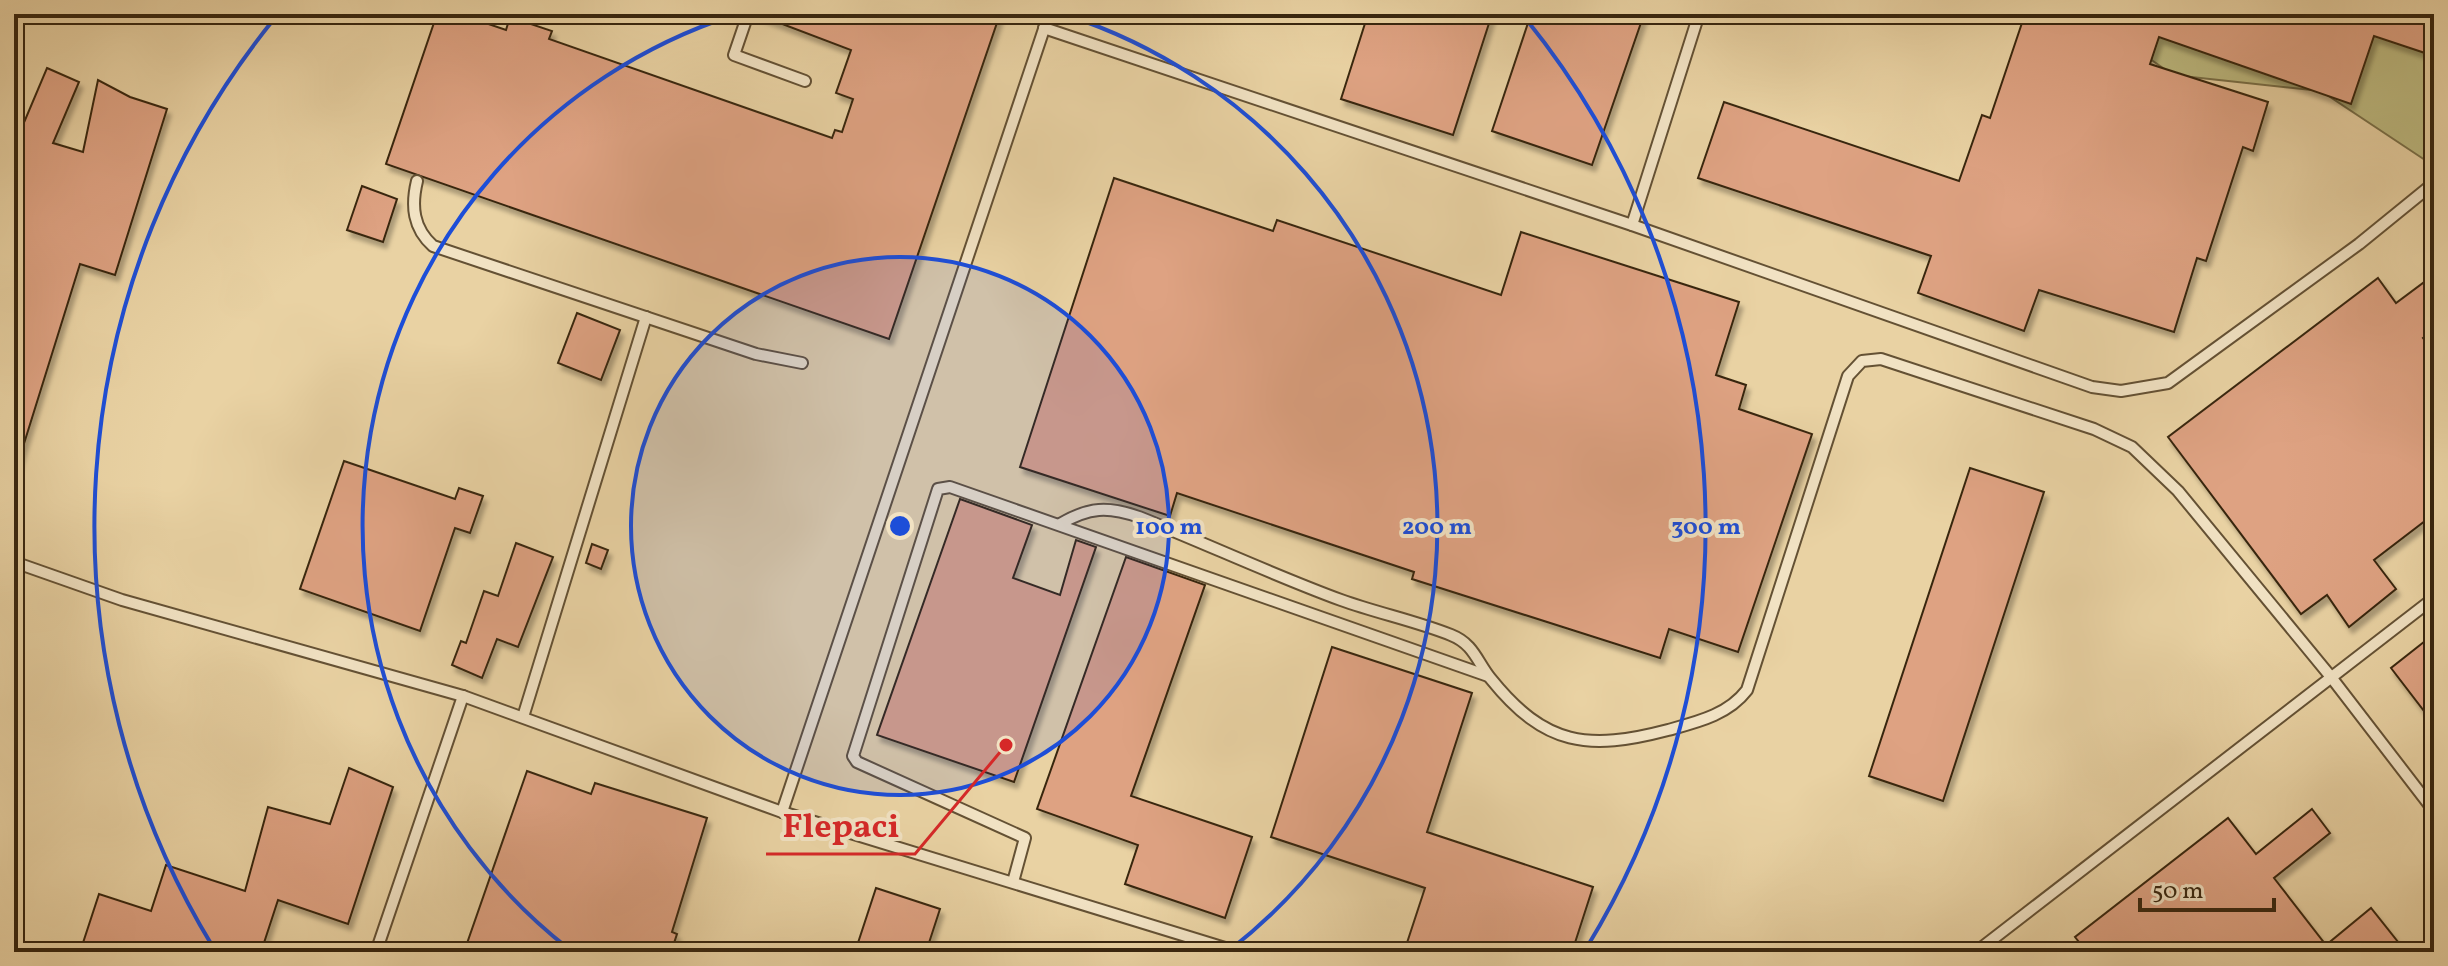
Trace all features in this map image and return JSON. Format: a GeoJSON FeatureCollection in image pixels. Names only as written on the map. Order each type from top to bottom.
{"type":"FeatureCollection","features":[{"type":"Feature","properties":{"kind":"lane"},"geometry":{"type":"LineString","coordinates":[[748,14],[734,55],[805,81]]}},
{"type":"Feature","properties":{"kind":"lane"},"geometry":{"type":"LineString","coordinates":[[782,812],[1049,14]]}},
{"type":"Feature","properties":{"kind":"lane"},"geometry":{"type":"LineString","coordinates":[[1632,225],[1699,14]]}},
{"type":"Feature","properties":{"kind":"lane"},"geometry":{"type":"LineString","coordinates":[[1044,28],[1632,225],[2092,387],[2121,391],[2168,383],[2359,244],[2434,183]]}},
{"type":"Feature","properties":{"kind":"lane"},"geometry":{"type":"LineString","coordinates":[[417,181],[414,214],[420,232],[433,246],[756,354],[802,363]]}},
{"type":"Feature","properties":{"kind":"lane"},"geometry":{"type":"LineString","coordinates":[[523,717],[646,317]]}},
{"type":"Feature","properties":{"kind":"lane"},"geometry":{"type":"LineString","coordinates":[[1060,524],[1091,508],[1116,509],[1139,517],[1342,600],[1452,635],[1478,655],[1488,676],[1517,708],[1572,740],[1605,744],[1637,738],[1686,725],[1738,703],[1755,671],[1848,376],[1855,366],[1870,359],[1983,391],[2094,429],[2132,447],[2178,491],[2331,677],[2434,811]]}},
{"type":"Feature","properties":{"kind":"lane"},"geometry":{"type":"LineString","coordinates":[[1013,882],[1025,838],[857,762],[853,750],[938,489],[950,487],[1060,524],[1488,676]]}},
{"type":"Feature","properties":{"kind":"lane"},"geometry":{"type":"LineString","coordinates":[[14,562],[122,600],[463,696],[782,812],[1238,952]]}},
{"type":"Feature","properties":{"kind":"lane"},"geometry":{"type":"LineString","coordinates":[[1976,952],[2434,598]]}},
{"type":"Feature","properties":{"kind":"lane"},"geometry":{"type":"LineString","coordinates":[[376,952],[463,696]]}},
{"type":"Feature","properties":{"kind":"shaded area"},"geometry":{"type":"Polygon","coordinates":[[[2086,14],[2434,14],[2434,166],[2321,91],[2173,75],[2086,14]]]}},
{"type":"Feature","properties":{"kind":"building"},"geometry":{"type":"Polygon","coordinates":[[[437,14],[459,14],[506,30],[510,17],[552,31],[549,39],[832,138],[835,130],[842,132],[853,99],[836,93],[851,50],[756,14],[1000,14],[889,339],[386,164],[437,14]]]}},
{"type":"Feature","properties":{"kind":"building"},"geometry":{"type":"Polygon","coordinates":[[[1368,14],[1492,14],[1453,135],[1341,99],[1368,14]]]}},
{"type":"Feature","properties":{"kind":"building"},"geometry":{"type":"Polygon","coordinates":[[[1531,14],[1644,14],[1592,165],[1492,131],[1531,14]]]}},
{"type":"Feature","properties":{"kind":"building"},"geometry":{"type":"Polygon","coordinates":[[[2025,14],[2434,14],[2434,56],[2374,36],[2351,104],[2159,37],[2150,64],[2268,102],[2253,151],[2243,147],[2206,261],[2197,258],[2174,332],[2039,290],[2024,331],[1918,293],[1931,256],[1698,178],[1724,102],[1959,181],[1982,115],[1990,118],[2025,14]]]}},
{"type":"Feature","properties":{"kind":"building"},"geometry":{"type":"Polygon","coordinates":[[[47,68],[79,82],[53,143],[83,152],[98,80],[130,97],[167,109],[115,275],[80,264],[17,466],[14,466],[14,130],[20,132],[47,68]]]}},
{"type":"Feature","properties":{"kind":"building"},"geometry":{"type":"Polygon","coordinates":[[[1114,178],[1273,231],[1277,220],[1501,295],[1521,232],[1739,302],[1716,375],[1746,385],[1739,409],[1812,434],[1738,652],[1669,629],[1660,658],[1412,579],[1414,572],[1177,493],[1170,516],[1020,467],[1114,178]]]}},
{"type":"Feature","properties":{"kind":"building"},"geometry":{"type":"Polygon","coordinates":[[[362,186],[397,199],[383,242],[347,230],[362,186]]]}},
{"type":"Feature","properties":{"kind":"building"},"geometry":{"type":"Polygon","coordinates":[[[2378,278],[2396,303],[2423,283],[2434,297],[2434,330],[2423,338],[2434,353],[2434,514],[2374,560],[2396,589],[2349,627],[2327,595],[2301,614],[2168,437],[2378,278]]]}},
{"type":"Feature","properties":{"kind":"building"},"geometry":{"type":"Polygon","coordinates":[[[577,313],[620,330],[601,380],[558,363],[577,313]]]}},
{"type":"Feature","properties":{"kind":"building"},"geometry":{"type":"Polygon","coordinates":[[[344,461],[455,499],[459,488],[483,496],[470,533],[455,528],[420,631],[300,589],[344,461]]]}},
{"type":"Feature","properties":{"kind":"building"},"geometry":{"type":"Polygon","coordinates":[[[1970,468],[2044,492],[1943,801],[1869,776],[1970,468]]]}},
{"type":"Feature","properties":{"kind":"building"},"geometry":{"type":"Polygon","coordinates":[[[960,499],[1032,525],[1013,578],[1060,595],[1076,540],[1096,547],[1014,782],[877,735],[960,499]]]}},
{"type":"Feature","properties":{"kind":"building"},"geometry":{"type":"Polygon","coordinates":[[[516,543],[553,557],[518,647],[497,639],[482,678],[452,665],[461,641],[466,643],[484,591],[498,596],[516,543]]]}},
{"type":"Feature","properties":{"kind":"building"},"geometry":{"type":"Polygon","coordinates":[[[592,544],[608,550],[601,569],[586,563],[592,544]]]}},
{"type":"Feature","properties":{"kind":"building"},"geometry":{"type":"Polygon","coordinates":[[[1126,557],[1205,585],[1131,796],[1252,837],[1225,918],[1125,884],[1138,845],[1037,809],[1126,557]]]}},
{"type":"Feature","properties":{"kind":"building"},"geometry":{"type":"Polygon","coordinates":[[[2434,634],[2434,724],[2391,668],[2434,634]]]}},
{"type":"Feature","properties":{"kind":"building"},"geometry":{"type":"Polygon","coordinates":[[[1332,647],[1472,693],[1427,832],[1593,887],[1572,952],[1404,952],[1425,888],[1271,837],[1332,647]]]}},
{"type":"Feature","properties":{"kind":"building"},"geometry":{"type":"Polygon","coordinates":[[[349,768],[393,787],[348,924],[278,900],[261,952],[80,952],[99,894],[151,911],[166,865],[245,891],[268,807],[330,824],[349,768]]]}},
{"type":"Feature","properties":{"kind":"building"},"geometry":{"type":"Polygon","coordinates":[[[527,771],[591,794],[595,783],[707,818],[672,932],[677,934],[671,952],[464,952],[527,771]]]}},
{"type":"Feature","properties":{"kind":"building"},"geometry":{"type":"Polygon","coordinates":[[[2312,809],[2330,833],[2274,878],[2326,945],[2371,908],[2406,952],[2087,952],[2075,937],[2228,818],[2256,854],[2312,809]]]}},
{"type":"Feature","properties":{"kind":"building"},"geometry":{"type":"Polygon","coordinates":[[[876,888],[940,909],[926,952],[855,952],[876,888]]]}},
{"type":"Feature","properties":{"kind":"place","name":"Flepaci"},"geometry":{"type":"Point","coordinates":[1006,745]}}]}
